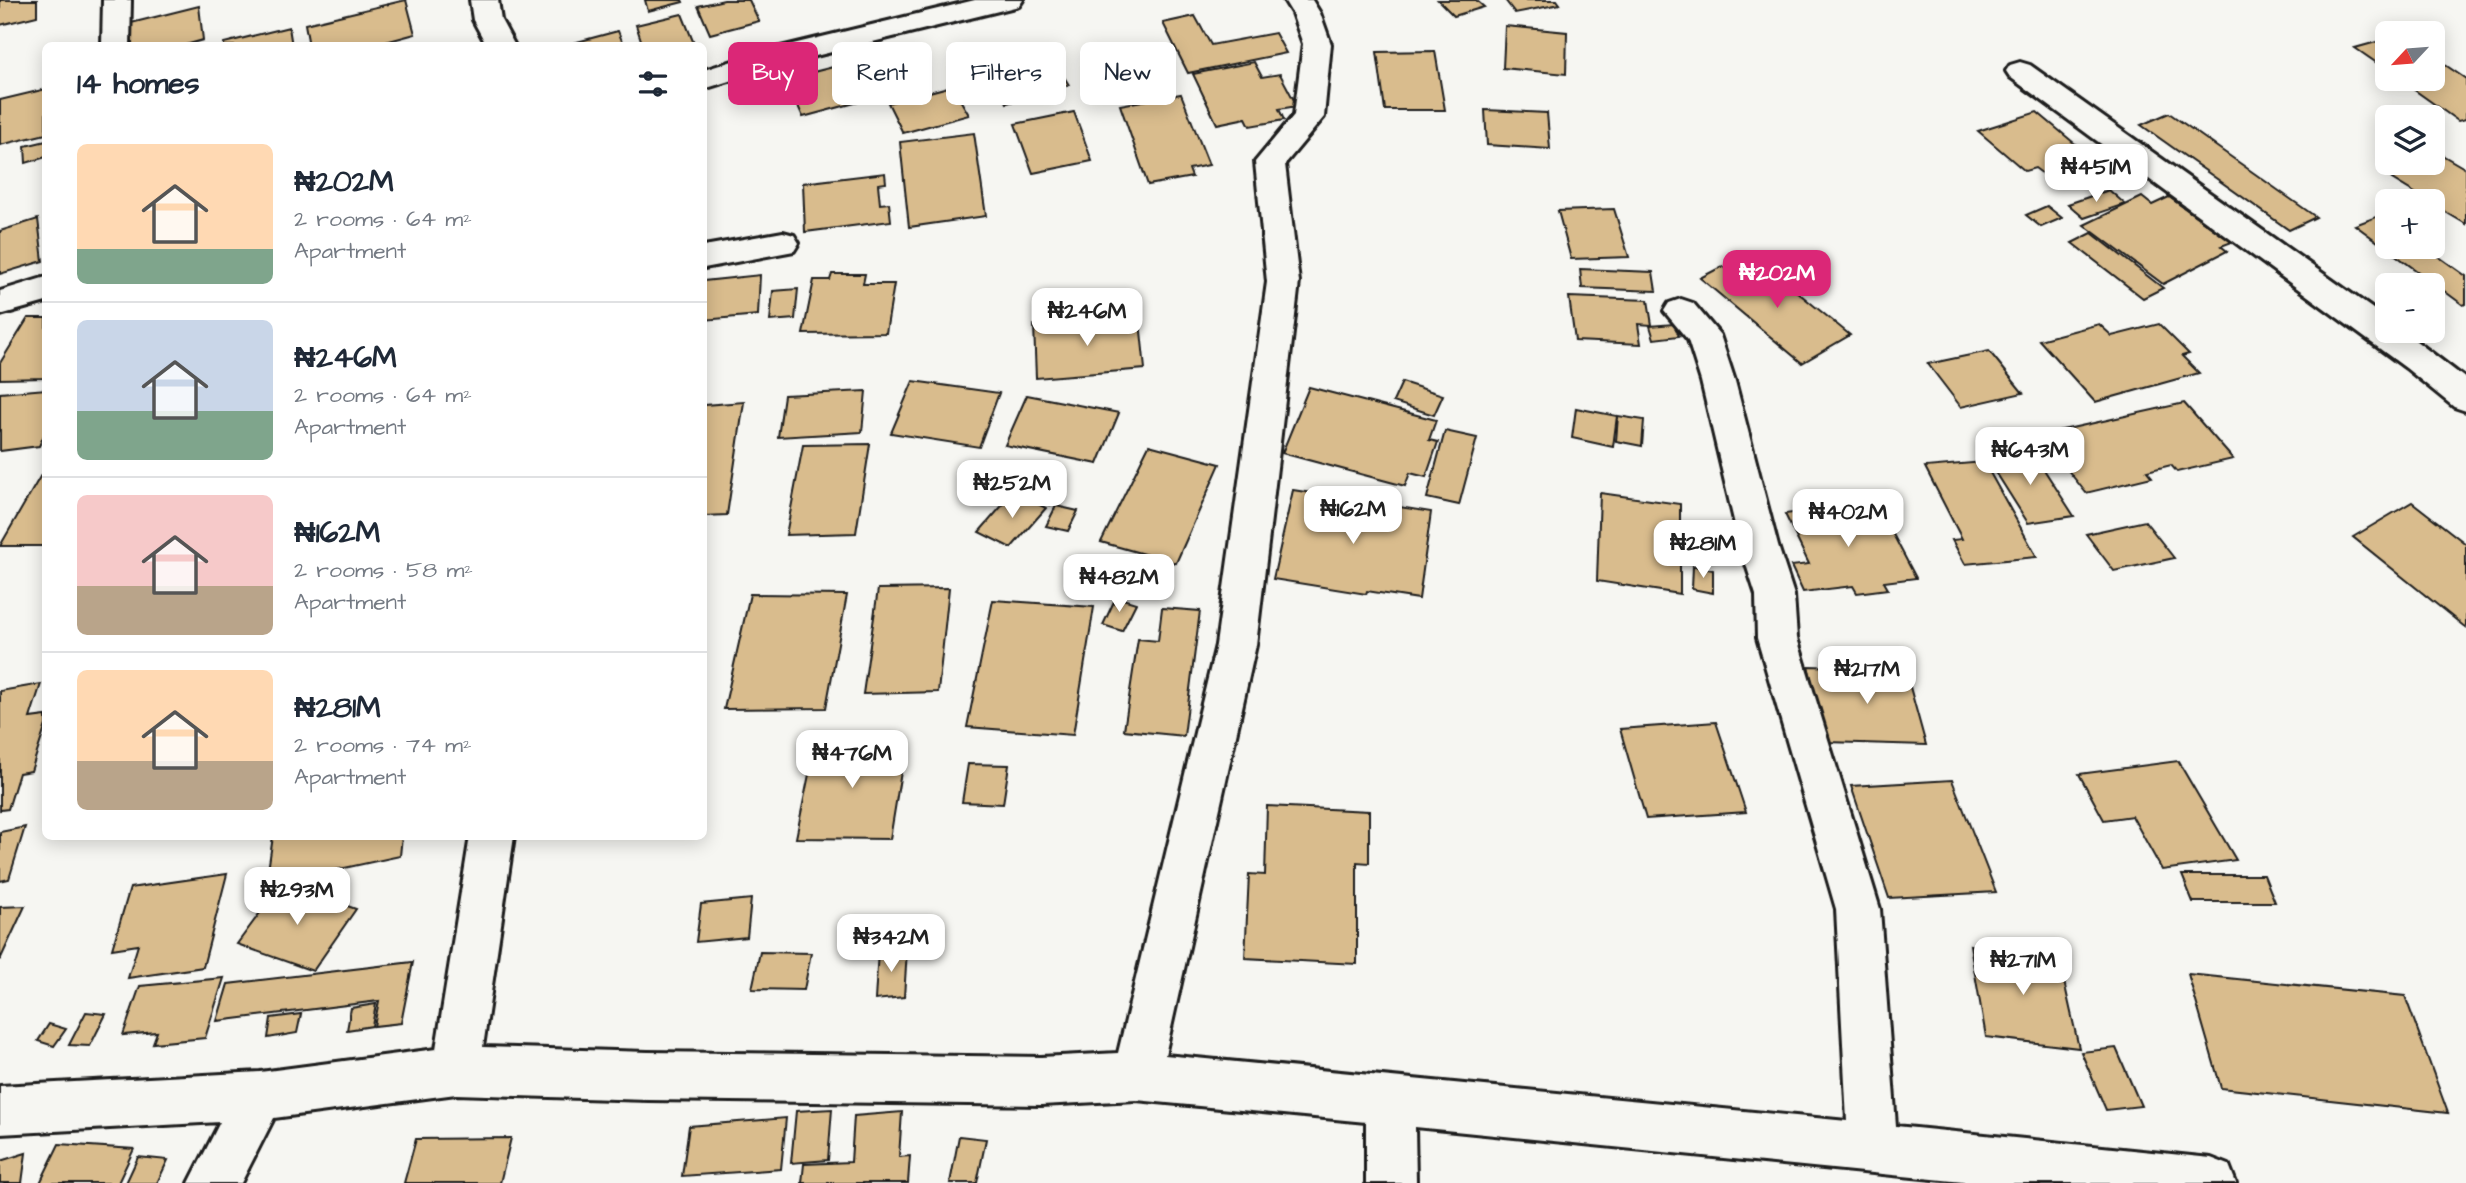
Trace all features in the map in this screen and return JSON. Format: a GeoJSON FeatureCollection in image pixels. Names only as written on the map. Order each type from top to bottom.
{"type":"FeatureCollection","features":[{"type":"Feature","properties":{"kind":"street"},"geometry":{"type":"LineString","coordinates":[[117,0],[117,42]]}},
{"type":"Feature","properties":{"kind":"street"},"geometry":{"type":"LineString","coordinates":[[484,0],[487,20],[499,42]]}},
{"type":"Feature","properties":{"kind":"street"},"geometry":{"type":"LineString","coordinates":[[707,79],[869,22],[1009,0]]}},
{"type":"Feature","properties":{"kind":"street"},"geometry":{"type":"LineString","coordinates":[[1136,1076],[1236,645],[1283,282],[1270,162],[1310,117],[1317,44],[1306,13],[1298,0]]}},
{"type":"Feature","properties":{"kind":"street"},"geometry":{"type":"LineString","coordinates":[[2020,71],[2418,359],[2466,398]]}},
{"type":"Feature","properties":{"kind":"street"},"geometry":{"type":"LineString","coordinates":[[707,256],[783,243]]}},
{"type":"Feature","properties":{"kind":"street"},"geometry":{"type":"LineString","coordinates":[[0,324],[22,296]]}},
{"type":"Feature","properties":{"kind":"street"},"geometry":{"type":"LineString","coordinates":[[1681,311],[1703,335],[1718,381],[1759,547],[1775,595],[1777,638],[1858,909],[1873,1149]]}},
{"type":"Feature","properties":{"kind":"street"},"geometry":{"type":"LineString","coordinates":[[456,1070],[492,840]]}},
{"type":"Feature","properties":{"kind":"street"},"geometry":{"type":"LineString","coordinates":[[0,1110],[260,1096],[456,1070],[1000,1080],[1136,1076],[2211,1183]]}},
{"type":"Feature","properties":{"kind":"street"},"geometry":{"type":"LineString","coordinates":[[214,1183],[260,1096]]}},
{"type":"Feature","properties":{"kind":"street"},"geometry":{"type":"LineString","coordinates":[[1390,1100],[1391,1183]]}},
{"type":"Feature","properties":{"kind":"building"},"geometry":{"type":"Polygon","coordinates":[[[0,0],[37,0],[37,16],[0,25],[0,0]]]}},
{"type":"Feature","properties":{"kind":"building"},"geometry":{"type":"Polygon","coordinates":[[[406,0],[415,34],[386,42],[308,42],[305,24],[406,0]]]}},
{"type":"Feature","properties":{"kind":"building"},"geometry":{"type":"Polygon","coordinates":[[[645,0],[682,0],[683,2],[648,11],[645,0]]]}},
{"type":"Feature","properties":{"kind":"building"},"geometry":{"type":"Polygon","coordinates":[[[724,0],[749,0],[759,21],[710,34],[698,6],[724,0]]]}},
{"type":"Feature","properties":{"kind":"building"},"geometry":{"type":"Polygon","coordinates":[[[1438,0],[1476,0],[1484,7],[1454,16],[1438,0]]]}},
{"type":"Feature","properties":{"kind":"building"},"geometry":{"type":"Polygon","coordinates":[[[1505,0],[1557,0],[1560,4],[1515,13],[1505,0]]]}},
{"type":"Feature","properties":{"kind":"building"},"geometry":{"type":"Polygon","coordinates":[[[199,6],[203,40],[129,42],[127,24],[199,6]]]}},
{"type":"Feature","properties":{"kind":"building"},"geometry":{"type":"Polygon","coordinates":[[[682,14],[693,42],[642,42],[636,25],[682,14]]]}},
{"type":"Feature","properties":{"kind":"building"},"geometry":{"type":"Polygon","coordinates":[[[1195,16],[1211,45],[1275,33],[1286,53],[1188,73],[1176,49],[1176,42],[1172,42],[1163,23],[1195,16]]]}},
{"type":"Feature","properties":{"kind":"building"},"geometry":{"type":"Polygon","coordinates":[[[1505,26],[1567,32],[1566,74],[1503,68],[1505,26]]]}},
{"type":"Feature","properties":{"kind":"building"},"geometry":{"type":"Polygon","coordinates":[[[289,27],[291,42],[228,42],[289,27]]]}},
{"type":"Feature","properties":{"kind":"building"},"geometry":{"type":"Polygon","coordinates":[[[618,31],[622,42],[577,42],[618,31]]]}},
{"type":"Feature","properties":{"kind":"building"},"geometry":{"type":"Polygon","coordinates":[[[2375,42],[2375,62],[2355,48],[2375,42]]]}},
{"type":"Feature","properties":{"kind":"building"},"geometry":{"type":"Polygon","coordinates":[[[1435,51],[1445,110],[1385,110],[1377,52],[1435,51]]]}},
{"type":"Feature","properties":{"kind":"building"},"geometry":{"type":"Polygon","coordinates":[[[1254,62],[1262,77],[1280,74],[1297,106],[1279,109],[1284,120],[1250,126],[1246,118],[1217,124],[1193,74],[1254,62]]]}},
{"type":"Feature","properties":{"kind":"building"},"geometry":{"type":"Polygon","coordinates":[[[2445,65],[2466,79],[2466,119],[2458,121],[2445,112],[2445,105],[2436,105],[2416,91],[2445,91],[2445,65]]]}},
{"type":"Feature","properties":{"kind":"building"},"geometry":{"type":"Polygon","coordinates":[[[832,67],[832,105],[847,105],[803,117],[798,105],[818,105],[818,71],[832,67]]]}},
{"type":"Feature","properties":{"kind":"building"},"geometry":{"type":"Polygon","coordinates":[[[946,88],[946,105],[963,105],[969,115],[903,133],[889,105],[932,105],[932,91],[946,88]]]}},
{"type":"Feature","properties":{"kind":"building"},"geometry":{"type":"Polygon","coordinates":[[[42,90],[42,135],[0,145],[0,100],[42,90]]]}},
{"type":"Feature","properties":{"kind":"building"},"geometry":{"type":"Polygon","coordinates":[[[1181,94],[1209,165],[1189,169],[1192,177],[1148,185],[1120,105],[1176,105],[1176,95],[1181,94]]]}},
{"type":"Feature","properties":{"kind":"building"},"geometry":{"type":"Polygon","coordinates":[[[1485,110],[1547,113],[1550,149],[1487,145],[1485,110]]]}},
{"type":"Feature","properties":{"kind":"building"},"geometry":{"type":"Polygon","coordinates":[[[1074,112],[1092,161],[1033,173],[1015,124],[1074,112]]]}},
{"type":"Feature","properties":{"kind":"building"},"geometry":{"type":"Polygon","coordinates":[[[2037,112],[2086,153],[2058,162],[2065,167],[2043,174],[2035,168],[2025,171],[1978,131],[2037,112]]]}},
{"type":"Feature","properties":{"kind":"building"},"geometry":{"type":"Polygon","coordinates":[[[2169,113],[2316,217],[2289,230],[2141,125],[2169,113]]]}},
{"type":"Feature","properties":{"kind":"building"},"geometry":{"type":"Polygon","coordinates":[[[974,133],[986,216],[909,227],[900,142],[974,133]]]}},
{"type":"Feature","properties":{"kind":"building"},"geometry":{"type":"Polygon","coordinates":[[[42,142],[42,158],[26,163],[25,146],[42,142]]]}},
{"type":"Feature","properties":{"kind":"building"},"geometry":{"type":"Polygon","coordinates":[[[2445,157],[2466,169],[2466,224],[2445,212],[2445,189],[2408,189],[2392,179],[2399,175],[2445,175],[2445,157]]]}},
{"type":"Feature","properties":{"kind":"building"},"geometry":{"type":"Polygon","coordinates":[[[885,173],[886,183],[878,184],[880,204],[889,203],[891,221],[805,232],[803,183],[885,173]]]}},
{"type":"Feature","properties":{"kind":"building"},"geometry":{"type":"Polygon","coordinates":[[[2109,190],[2125,204],[2084,218],[2068,204],[2109,190]]]}},
{"type":"Feature","properties":{"kind":"building"},"geometry":{"type":"Polygon","coordinates":[[[2142,197],[2152,205],[2169,197],[2232,242],[2221,246],[2227,251],[2163,284],[2084,225],[2142,197]]]}},
{"type":"Feature","properties":{"kind":"building"},"geometry":{"type":"Polygon","coordinates":[[[2047,206],[2062,218],[2041,227],[2026,215],[2047,206]]]}},
{"type":"Feature","properties":{"kind":"building"},"geometry":{"type":"Polygon","coordinates":[[[1614,209],[1629,257],[1571,259],[1558,211],[1614,209]]]}},
{"type":"Feature","properties":{"kind":"building"},"geometry":{"type":"Polygon","coordinates":[[[2375,217],[2375,240],[2355,225],[2375,217]]]}},
{"type":"Feature","properties":{"kind":"building"},"geometry":{"type":"Polygon","coordinates":[[[38,219],[42,261],[0,274],[0,231],[38,219]]]}},
{"type":"Feature","properties":{"kind":"building"},"geometry":{"type":"Polygon","coordinates":[[[2092,233],[2163,288],[2143,298],[2072,243],[2092,233]]]}},
{"type":"Feature","properties":{"kind":"building"},"geometry":{"type":"Polygon","coordinates":[[[2401,259],[2442,259],[2466,276],[2466,304],[2463,305],[2445,292],[2445,273],[2420,273],[2401,259]]]}},
{"type":"Feature","properties":{"kind":"building"},"geometry":{"type":"Polygon","coordinates":[[[1758,260],[1850,335],[1802,363],[1700,278],[1723,266],[1733,274],[1758,260]]]}},
{"type":"Feature","properties":{"kind":"building"},"geometry":{"type":"Polygon","coordinates":[[[1580,269],[1653,272],[1656,291],[1582,288],[1580,269]]]}},
{"type":"Feature","properties":{"kind":"building"},"geometry":{"type":"Polygon","coordinates":[[[832,274],[865,274],[863,284],[894,284],[886,333],[803,334],[814,280],[830,280],[832,274]]]}},
{"type":"Feature","properties":{"kind":"building"},"geometry":{"type":"Polygon","coordinates":[[[760,275],[758,315],[707,320],[707,281],[760,275]]]}},
{"type":"Feature","properties":{"kind":"building"},"geometry":{"type":"Polygon","coordinates":[[[798,289],[795,319],[770,321],[773,291],[798,289]]]}},
{"type":"Feature","properties":{"kind":"building"},"geometry":{"type":"Polygon","coordinates":[[[1569,297],[1648,300],[1652,325],[1638,324],[1641,344],[1575,341],[1569,297]]]}},
{"type":"Feature","properties":{"kind":"building"},"geometry":{"type":"Polygon","coordinates":[[[28,318],[42,318],[42,378],[0,379],[0,363],[28,318]]]}},
{"type":"Feature","properties":{"kind":"building"},"geometry":{"type":"Polygon","coordinates":[[[1109,319],[1109,325],[1140,322],[1145,369],[1036,378],[1034,325],[1109,319]]]}},
{"type":"Feature","properties":{"kind":"building"},"geometry":{"type":"Polygon","coordinates":[[[1674,324],[1679,336],[1654,339],[1650,326],[1674,324]]]}},
{"type":"Feature","properties":{"kind":"building"},"geometry":{"type":"Polygon","coordinates":[[[2099,324],[2112,336],[2159,324],[2189,354],[2182,356],[2199,373],[2095,402],[2039,340],[2099,324]]]}},
{"type":"Feature","properties":{"kind":"building"},"geometry":{"type":"Polygon","coordinates":[[[1989,351],[2023,393],[1961,407],[1928,364],[1989,351]]]}},
{"type":"Feature","properties":{"kind":"building"},"geometry":{"type":"Polygon","coordinates":[[[913,381],[999,393],[979,447],[891,433],[913,381]]]}},
{"type":"Feature","properties":{"kind":"building"},"geometry":{"type":"Polygon","coordinates":[[[1402,382],[1443,395],[1434,415],[1393,402],[1402,382]]]}},
{"type":"Feature","properties":{"kind":"building"},"geometry":{"type":"Polygon","coordinates":[[[1309,387],[1436,420],[1429,440],[1438,442],[1426,477],[1410,473],[1405,486],[1282,453],[1309,387]]]}},
{"type":"Feature","properties":{"kind":"building"},"geometry":{"type":"Polygon","coordinates":[[[42,389],[42,440],[39,446],[0,451],[0,393],[42,389]]]}},
{"type":"Feature","properties":{"kind":"building"},"geometry":{"type":"Polygon","coordinates":[[[866,391],[862,432],[778,437],[784,395],[866,391]]]}},
{"type":"Feature","properties":{"kind":"building"},"geometry":{"type":"Polygon","coordinates":[[[1027,395],[1119,413],[1098,464],[1005,445],[1027,395]]]}},
{"type":"Feature","properties":{"kind":"building"},"geometry":{"type":"Polygon","coordinates":[[[744,402],[727,515],[707,516],[707,405],[744,402]]]}},
{"type":"Feature","properties":{"kind":"building"},"geometry":{"type":"Polygon","coordinates":[[[2184,403],[2233,459],[2177,472],[2171,465],[2147,471],[2152,477],[2086,493],[2040,435],[2184,403]]]}},
{"type":"Feature","properties":{"kind":"building"},"geometry":{"type":"Polygon","coordinates":[[[1576,408],[1617,416],[1613,447],[1572,438],[1576,408]]]}},
{"type":"Feature","properties":{"kind":"building"},"geometry":{"type":"Polygon","coordinates":[[[1618,416],[1644,420],[1642,446],[1616,441],[1618,416]]]}},
{"type":"Feature","properties":{"kind":"building"},"geometry":{"type":"Polygon","coordinates":[[[1445,431],[1477,438],[1459,505],[1427,498],[1445,431]]]}},
{"type":"Feature","properties":{"kind":"building"},"geometry":{"type":"Polygon","coordinates":[[[870,444],[856,533],[786,535],[803,445],[870,444]]]}},
{"type":"Feature","properties":{"kind":"building"},"geometry":{"type":"Polygon","coordinates":[[[1149,445],[1220,464],[1176,563],[1101,542],[1149,445]]]}},
{"type":"Feature","properties":{"kind":"building"},"geometry":{"type":"Polygon","coordinates":[[[2032,451],[2074,516],[2028,523],[1987,458],[2032,451]]]}},
{"type":"Feature","properties":{"kind":"building"},"geometry":{"type":"Polygon","coordinates":[[[1984,462],[2037,557],[1965,564],[1952,540],[1962,539],[1925,467],[1984,462]]]}},
{"type":"Feature","properties":{"kind":"building"},"geometry":{"type":"Polygon","coordinates":[[[1037,472],[1066,485],[1050,505],[1021,492],[1037,472]]]}},
{"type":"Feature","properties":{"kind":"building"},"geometry":{"type":"Polygon","coordinates":[[[41,475],[42,475],[42,546],[0,546],[41,475]]]}},
{"type":"Feature","properties":{"kind":"building"},"geometry":{"type":"Polygon","coordinates":[[[1293,490],[1431,512],[1419,599],[1367,591],[1366,594],[1273,579],[1293,490]]]}},
{"type":"Feature","properties":{"kind":"building"},"geometry":{"type":"Polygon","coordinates":[[[1014,492],[1046,508],[1011,548],[979,532],[1014,492]]]}},
{"type":"Feature","properties":{"kind":"building"},"geometry":{"type":"Polygon","coordinates":[[[1600,493],[1680,504],[1680,594],[1597,581],[1600,493]]]}},
{"type":"Feature","properties":{"kind":"building"},"geometry":{"type":"Polygon","coordinates":[[[1876,502],[1916,578],[1884,582],[1888,589],[1857,593],[1853,586],[1803,592],[1791,566],[1809,564],[1785,514],[1876,502]]]}},
{"type":"Feature","properties":{"kind":"building"},"geometry":{"type":"Polygon","coordinates":[[[2412,502],[2466,544],[2466,628],[2353,537],[2412,502]]]}},
{"type":"Feature","properties":{"kind":"building"},"geometry":{"type":"Polygon","coordinates":[[[1056,506],[1078,511],[1068,531],[1046,526],[1056,506]]]}},
{"type":"Feature","properties":{"kind":"building"},"geometry":{"type":"Polygon","coordinates":[[[2145,521],[2174,558],[2114,571],[2086,534],[2145,521]]]}},
{"type":"Feature","properties":{"kind":"building"},"geometry":{"type":"Polygon","coordinates":[[[1693,566],[1713,570],[1713,593],[1692,589],[1693,566]]]}},
{"type":"Feature","properties":{"kind":"building"},"geometry":{"type":"Polygon","coordinates":[[[949,588],[938,692],[863,694],[878,589],[949,588]]]}},
{"type":"Feature","properties":{"kind":"building"},"geometry":{"type":"Polygon","coordinates":[[[750,594],[847,595],[826,708],[724,709],[750,594]]]}},
{"type":"Feature","properties":{"kind":"building"},"geometry":{"type":"Polygon","coordinates":[[[1116,597],[1136,603],[1122,631],[1103,625],[1116,597]]]}},
{"type":"Feature","properties":{"kind":"building"},"geometry":{"type":"Polygon","coordinates":[[[993,600],[1094,607],[1073,735],[967,727],[993,600]]]}},
{"type":"Feature","properties":{"kind":"building"},"geometry":{"type":"Polygon","coordinates":[[[1162,608],[1200,611],[1184,736],[1124,730],[1138,639],[1158,641],[1162,608]]]}},
{"type":"Feature","properties":{"kind":"building"},"geometry":{"type":"Polygon","coordinates":[[[1808,666],[1905,669],[1926,745],[1827,742],[1808,666]]]}},
{"type":"Feature","properties":{"kind":"building"},"geometry":{"type":"Polygon","coordinates":[[[41,684],[30,718],[42,716],[42,737],[31,771],[19,773],[8,809],[0,810],[0,691],[41,684]]]}},
{"type":"Feature","properties":{"kind":"building"},"geometry":{"type":"Polygon","coordinates":[[[1716,722],[1746,812],[1646,819],[1620,729],[1716,722]]]}},
{"type":"Feature","properties":{"kind":"building"},"geometry":{"type":"Polygon","coordinates":[[[816,740],[906,741],[890,839],[796,838],[816,740]]]}},
{"type":"Feature","properties":{"kind":"building"},"geometry":{"type":"Polygon","coordinates":[[[2178,761],[2236,860],[2162,870],[2132,816],[2104,820],[2079,774],[2178,761]]]}},
{"type":"Feature","properties":{"kind":"building"},"geometry":{"type":"Polygon","coordinates":[[[968,764],[1009,765],[1003,804],[962,802],[968,764]]]}},
{"type":"Feature","properties":{"kind":"building"},"geometry":{"type":"Polygon","coordinates":[[[1952,780],[1996,892],[1889,898],[1851,786],[1952,780]]]}},
{"type":"Feature","properties":{"kind":"building"},"geometry":{"type":"Polygon","coordinates":[[[1267,806],[1369,811],[1369,863],[1357,862],[1357,964],[1245,958],[1249,874],[1265,875],[1267,806]]]}},
{"type":"Feature","properties":{"kind":"building"},"geometry":{"type":"Polygon","coordinates":[[[25,827],[9,879],[0,881],[0,832],[25,827]]]}},
{"type":"Feature","properties":{"kind":"building"},"geometry":{"type":"Polygon","coordinates":[[[272,840],[402,840],[400,856],[266,885],[272,840]]]}},
{"type":"Feature","properties":{"kind":"building"},"geometry":{"type":"Polygon","coordinates":[[[227,874],[203,967],[128,978],[138,945],[112,949],[130,888],[227,874]]]}},
{"type":"Feature","properties":{"kind":"building"},"geometry":{"type":"Polygon","coordinates":[[[2182,875],[2264,875],[2275,902],[2193,902],[2182,875]]]}},
{"type":"Feature","properties":{"kind":"building"},"geometry":{"type":"Polygon","coordinates":[[[282,883],[356,909],[313,971],[237,944],[282,883]]]}},
{"type":"Feature","properties":{"kind":"building"},"geometry":{"type":"Polygon","coordinates":[[[751,899],[747,937],[696,942],[701,904],[751,899]]]}},
{"type":"Feature","properties":{"kind":"building"},"geometry":{"type":"Polygon","coordinates":[[[25,906],[0,960],[0,907],[25,906]]]}},
{"type":"Feature","properties":{"kind":"building"},"geometry":{"type":"Polygon","coordinates":[[[1970,945],[2058,955],[2079,1048],[1986,1037],[1970,945]]]}},
{"type":"Feature","properties":{"kind":"building"},"geometry":{"type":"Polygon","coordinates":[[[907,950],[904,997],[875,1000],[878,951],[907,950]]]}},
{"type":"Feature","properties":{"kind":"building"},"geometry":{"type":"Polygon","coordinates":[[[760,952],[811,953],[804,990],[752,989],[760,952]]]}},
{"type":"Feature","properties":{"kind":"building"},"geometry":{"type":"Polygon","coordinates":[[[413,962],[401,1023],[374,1026],[379,1001],[217,1021],[228,984],[413,962]]]}},
{"type":"Feature","properties":{"kind":"building"},"geometry":{"type":"Polygon","coordinates":[[[2188,974],[2405,996],[2448,1113],[2221,1088],[2188,974]]]}},
{"type":"Feature","properties":{"kind":"building"},"geometry":{"type":"Polygon","coordinates":[[[224,978],[205,1038],[153,1043],[157,1032],[123,1035],[140,986],[224,978]]]}},
{"type":"Feature","properties":{"kind":"building"},"geometry":{"type":"Polygon","coordinates":[[[376,1004],[372,1026],[347,1030],[351,1008],[376,1004]]]}},
{"type":"Feature","properties":{"kind":"building"},"geometry":{"type":"Polygon","coordinates":[[[86,1012],[106,1014],[90,1046],[69,1045],[86,1012]]]}},
{"type":"Feature","properties":{"kind":"building"},"geometry":{"type":"Polygon","coordinates":[[[301,1014],[297,1033],[268,1038],[271,1018],[301,1014]]]}},
{"type":"Feature","properties":{"kind":"building"},"geometry":{"type":"Polygon","coordinates":[[[49,1024],[66,1029],[54,1046],[38,1041],[49,1024]]]}},
{"type":"Feature","properties":{"kind":"building"},"geometry":{"type":"Polygon","coordinates":[[[2116,1048],[2141,1106],[2106,1110],[2081,1052],[2116,1048]]]}},
{"type":"Feature","properties":{"kind":"building"},"geometry":{"type":"Polygon","coordinates":[[[832,1109],[828,1160],[791,1163],[796,1111],[832,1109]]]}},
{"type":"Feature","properties":{"kind":"building"},"geometry":{"type":"Polygon","coordinates":[[[902,1112],[899,1157],[910,1156],[908,1183],[802,1183],[804,1164],[851,1162],[854,1116],[902,1112]]]}},
{"type":"Feature","properties":{"kind":"building"},"geometry":{"type":"Polygon","coordinates":[[[786,1118],[781,1169],[682,1176],[689,1126],[786,1118]]]}},
{"type":"Feature","properties":{"kind":"building"},"geometry":{"type":"Polygon","coordinates":[[[959,1136],[986,1139],[977,1183],[950,1183],[959,1136]]]}},
{"type":"Feature","properties":{"kind":"building"},"geometry":{"type":"Polygon","coordinates":[[[511,1138],[500,1183],[404,1183],[416,1139],[511,1138]]]}},
{"type":"Feature","properties":{"kind":"building"},"geometry":{"type":"Polygon","coordinates":[[[59,1144],[134,1149],[118,1183],[40,1183],[59,1144]]]}},
{"type":"Feature","properties":{"kind":"building"},"geometry":{"type":"Polygon","coordinates":[[[26,1153],[22,1183],[0,1183],[0,1161],[26,1153]]]}},
{"type":"Feature","properties":{"kind":"building"},"geometry":{"type":"Polygon","coordinates":[[[138,1157],[168,1160],[157,1183],[126,1183],[138,1157]]]}}]}
